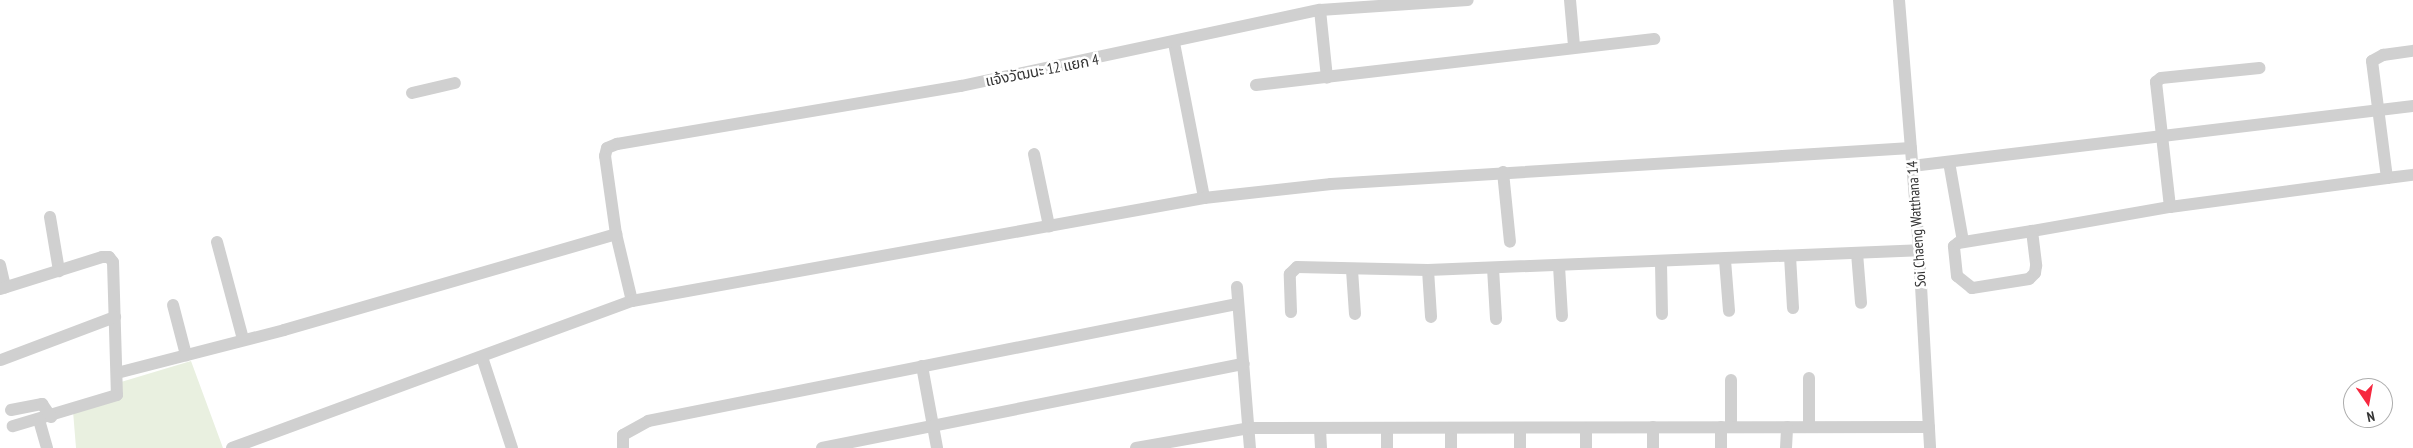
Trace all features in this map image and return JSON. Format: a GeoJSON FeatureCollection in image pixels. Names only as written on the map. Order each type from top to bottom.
{"type":"FeatureCollection","features":[{"type":"Feature","properties":{"kind":"street","name":"แจ้งวัฒนะ 12 แยก 4"},"geometry":{"type":"LineString","coordinates":[[616,234],[605,156],[607,148],[616,144],[961,86],[1174,43],[1320,10],[1468,0]]}},
{"type":"Feature","properties":{"kind":"street"},"geometry":{"type":"LineString","coordinates":[[1570,0],[1574,46]]}},
{"type":"Feature","properties":{"kind":"street","name":"Soi Chaeng Watthana 14"},"geometry":{"type":"LineString","coordinates":[[1899,0],[1919,250],[1930,448]]}},
{"type":"Feature","properties":{"kind":"street"},"geometry":{"type":"LineString","coordinates":[[1320,10],[1327,78]]}},
{"type":"Feature","properties":{"kind":"street"},"geometry":{"type":"LineString","coordinates":[[1256,86],[1574,46],[1654,39]]}},
{"type":"Feature","properties":{"kind":"street"},"geometry":{"type":"LineString","coordinates":[[1174,43],[1204,198]]}},
{"type":"Feature","properties":{"kind":"street"},"geometry":{"type":"LineString","coordinates":[[2387,178],[2372,61],[2383,55],[2413,51]]}},
{"type":"Feature","properties":{"kind":"street"},"geometry":{"type":"LineString","coordinates":[[2170,207],[2158,80],[2259,68]]}},
{"type":"Feature","properties":{"kind":"street"},"geometry":{"type":"LineString","coordinates":[[412,93],[455,83]]}},
{"type":"Feature","properties":{"kind":"street"},"geometry":{"type":"LineString","coordinates":[[1912,166],[2413,106]]}},
{"type":"Feature","properties":{"kind":"street"},"geometry":{"type":"LineString","coordinates":[[232,448],[268,442],[482,357],[632,301],[1204,198],[1331,184],[1911,148]]}},
{"type":"Feature","properties":{"kind":"street"},"geometry":{"type":"LineString","coordinates":[[1034,154],[1049,226]]}},
{"type":"Feature","properties":{"kind":"street"},"geometry":{"type":"LineString","coordinates":[[1949,162],[1963,241]]}},
{"type":"Feature","properties":{"kind":"street"},"geometry":{"type":"LineString","coordinates":[[1503,172],[1510,242]]}},
{"type":"Feature","properties":{"kind":"street"},"geometry":{"type":"LineString","coordinates":[[2032,232],[2035,273],[2029,280],[1972,288],[1960,282],[1957,276],[1954,246],[1963,241],[2032,232],[2170,207],[2413,175]]}},
{"type":"Feature","properties":{"kind":"street"},"geometry":{"type":"LineString","coordinates":[[50,217],[59,270]]}},
{"type":"Feature","properties":{"kind":"street"},"geometry":{"type":"LineString","coordinates":[[117,373],[616,234],[632,301]]}},
{"type":"Feature","properties":{"kind":"street"},"geometry":{"type":"LineString","coordinates":[[217,242],[243,339]]}},
{"type":"Feature","properties":{"kind":"street"},"geometry":{"type":"LineString","coordinates":[[1291,312],[1293,270],[1428,270],[1661,263],[1919,250]]}},
{"type":"Feature","properties":{"kind":"street"},"geometry":{"type":"LineString","coordinates":[[1857,253],[1861,303]]}},
{"type":"Feature","properties":{"kind":"street"},"geometry":{"type":"LineString","coordinates":[[1790,256],[1793,308]]}},
{"type":"Feature","properties":{"kind":"street"},"geometry":{"type":"LineString","coordinates":[[0,265],[2,288],[109,257],[113,262],[117,395],[45,419],[13,426]]}},
{"type":"Feature","properties":{"kind":"street"},"geometry":{"type":"LineString","coordinates":[[1725,260],[1729,311]]}},
{"type":"Feature","properties":{"kind":"street"},"geometry":{"type":"LineString","coordinates":[[1661,263],[1662,314]]}},
{"type":"Feature","properties":{"kind":"street"},"geometry":{"type":"LineString","coordinates":[[1559,266],[1562,316]]}},
{"type":"Feature","properties":{"kind":"street"},"geometry":{"type":"LineString","coordinates":[[1493,268],[1496,319]]}},
{"type":"Feature","properties":{"kind":"street"},"geometry":{"type":"LineString","coordinates":[[1352,270],[1355,314]]}},
{"type":"Feature","properties":{"kind":"street"},"geometry":{"type":"LineString","coordinates":[[1428,270],[1431,317]]}},
{"type":"Feature","properties":{"kind":"street"},"geometry":{"type":"LineString","coordinates":[[1237,287],[1237,304],[1250,428],[1250,448]]}},
{"type":"Feature","properties":{"kind":"street"},"geometry":{"type":"LineString","coordinates":[[623,448],[623,435],[648,421],[1237,304]]}},
{"type":"Feature","properties":{"kind":"street"},"geometry":{"type":"LineString","coordinates":[[173,305],[186,355]]}},
{"type":"Feature","properties":{"kind":"street"},"geometry":{"type":"LineString","coordinates":[[1,360],[115,318]]}},
{"type":"Feature","properties":{"kind":"street"},"geometry":{"type":"LineString","coordinates":[[482,357],[512,448]]}},
{"type":"Feature","properties":{"kind":"street"},"geometry":{"type":"LineString","coordinates":[[822,448],[1244,364]]}},
{"type":"Feature","properties":{"kind":"street"},"geometry":{"type":"LineString","coordinates":[[922,366],[936,448]]}},
{"type":"Feature","properties":{"kind":"street"},"geometry":{"type":"LineString","coordinates":[[1809,378],[1809,427]]}},
{"type":"Feature","properties":{"kind":"street"},"geometry":{"type":"LineString","coordinates":[[1720,448],[1726,427],[1731,380]]}},
{"type":"Feature","properties":{"kind":"street"},"geometry":{"type":"LineString","coordinates":[[11,410],[42,404],[47,448]]}},
{"type":"Feature","properties":{"kind":"street"},"geometry":{"type":"LineString","coordinates":[[1136,448],[1250,428],[1929,426]]}},
{"type":"Feature","properties":{"kind":"street"},"geometry":{"type":"LineString","coordinates":[[1786,448],[1787,427]]}},
{"type":"Feature","properties":{"kind":"street"},"geometry":{"type":"LineString","coordinates":[[1320,428],[1321,448]]}},
{"type":"Feature","properties":{"kind":"street"},"geometry":{"type":"LineString","coordinates":[[1387,428],[1387,448]]}},
{"type":"Feature","properties":{"kind":"street"},"geometry":{"type":"LineString","coordinates":[[1451,428],[1452,448]]}},
{"type":"Feature","properties":{"kind":"street"},"geometry":{"type":"LineString","coordinates":[[1520,428],[1520,448]]}},
{"type":"Feature","properties":{"kind":"street"},"geometry":{"type":"LineString","coordinates":[[1586,428],[1586,448]]}},
{"type":"Feature","properties":{"kind":"street"},"geometry":{"type":"LineString","coordinates":[[1653,428],[1653,448]]}},
{"type":"Feature","properties":{"kind":"green space"},"geometry":{"type":"Polygon","coordinates":[[[191,361],[223,448],[76,448],[73,411],[121,399],[121,382],[191,361]]]}}]}
